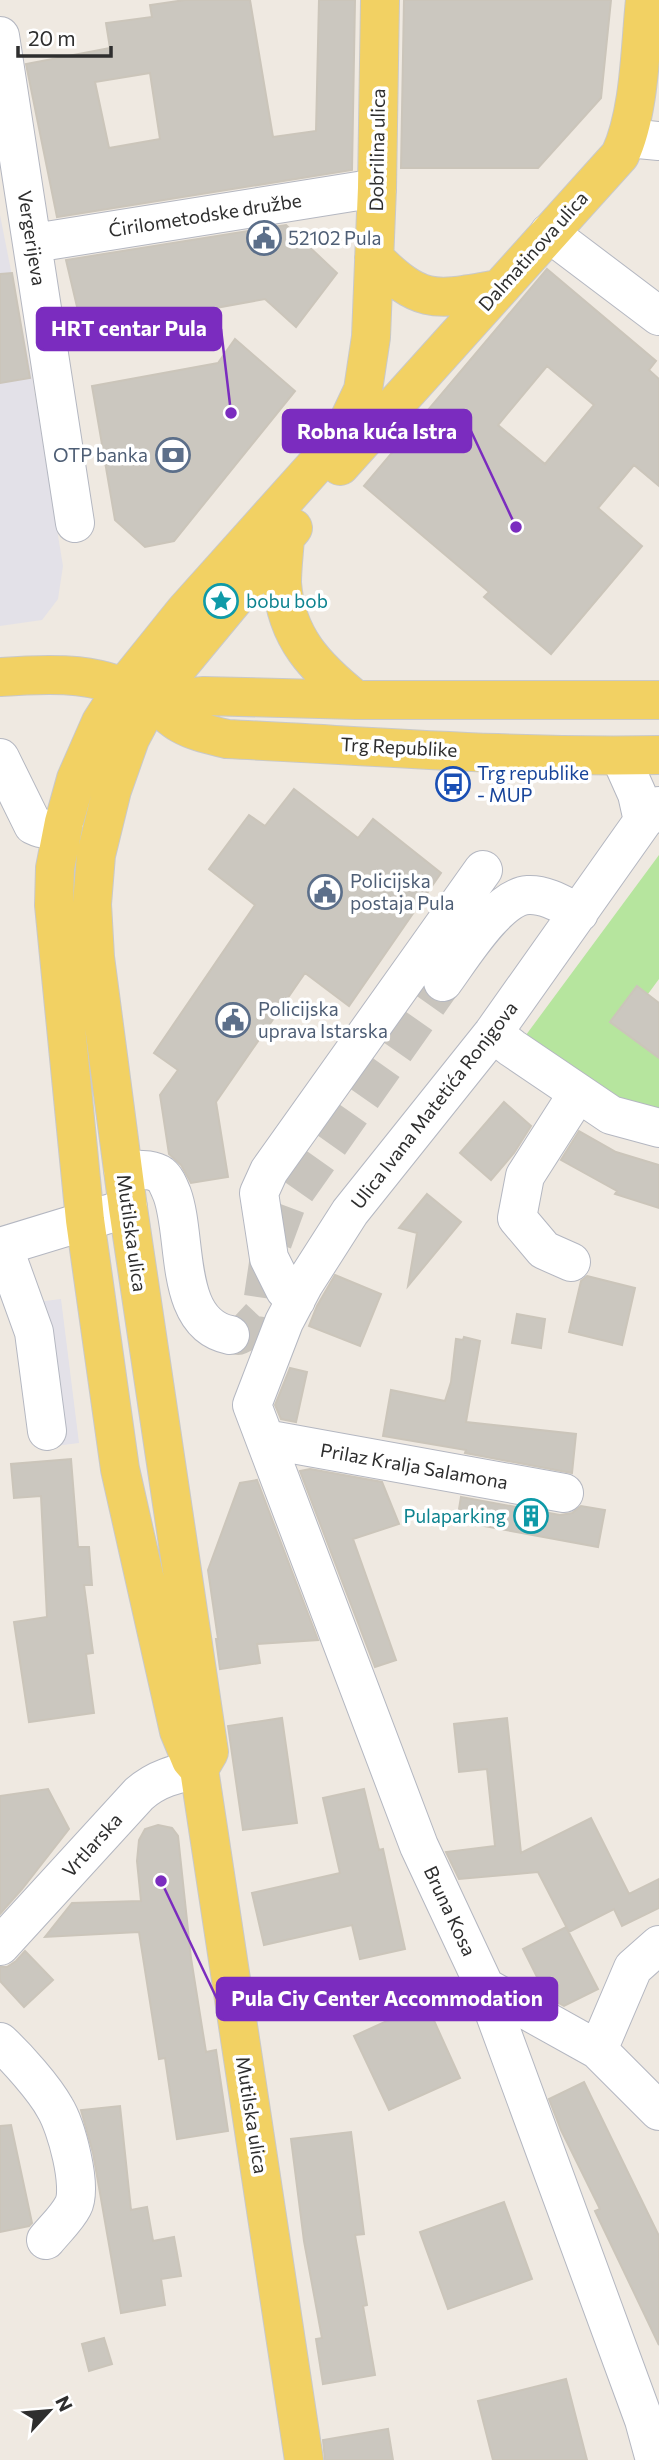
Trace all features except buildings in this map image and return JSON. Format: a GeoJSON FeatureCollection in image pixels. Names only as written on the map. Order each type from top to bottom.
{"type":"FeatureCollection","features":[{"type":"Feature","properties":{"kind":"main road","name":"Dobrilina ulica"},"geometry":{"type":"LineString","coordinates":[[332,461],[363,390],[371,337],[380,0]]}},
{"type":"Feature","properties":{"kind":"main road","name":"Dalmatinova ulica"},"geometry":{"type":"LineString","coordinates":[[332,461],[499,289],[620,155],[643,140],[633,116],[645,0]]}},
{"type":"Feature","properties":{"kind":"main road"},"geometry":{"type":"LineString","coordinates":[[374,258],[409,289],[425,296],[455,297],[499,289]]}},
{"type":"Feature","properties":{"kind":"main road"},"geometry":{"type":"LineString","coordinates":[[64,822],[87,749],[101,722],[137,695],[285,538],[332,461]]}},
{"type":"Feature","properties":{"kind":"main road"},"geometry":{"type":"LineString","coordinates":[[137,695],[185,611],[332,461]]}},
{"type":"Feature","properties":{"kind":"main road"},"geometry":{"type":"LineString","coordinates":[[285,538],[282,581],[285,604],[295,631],[310,659],[356,700]]}},
{"type":"Feature","properties":{"kind":"main road"},"geometry":{"type":"LineString","coordinates":[[0,677],[54,673],[86,676],[137,695],[356,700],[657,700]]}},
{"type":"Feature","properties":{"kind":"main road","name":"Trg Republike"},"geometry":{"type":"LineString","coordinates":[[137,695],[181,724],[201,733],[227,738],[427,749],[659,755]]}},
{"type":"Feature","properties":{"kind":"main road","name":"Mutilska ulica"},"geometry":{"type":"LineString","coordinates":[[137,695],[130,739],[111,790],[96,855],[92,904],[95,957],[128,1208],[209,1752],[199,1769]]}},
{"type":"Feature","properties":{"kind":"main road","name":"Mutilska ulica"},"geometry":{"type":"LineString","coordinates":[[64,822],[55,868],[54,905],[85,1220],[120,1469],[179,1731],[191,1760],[199,1769],[304,2460]]}},
{"type":"Feature","properties":{"kind":"street","name":"Vergerijeva"},"geometry":{"type":"LineString","coordinates":[[0,36],[75,523]]}},
{"type":"Feature","properties":{"kind":"street","name":"Ćirilometodske družbe"},"geometry":{"type":"LineString","coordinates":[[34,243],[377,188]]}},
{"type":"Feature","properties":{"kind":"street"},"geometry":{"type":"LineString","coordinates":[[549,233],[659,316]]}},
{"type":"Feature","properties":{"kind":"street"},"geometry":{"type":"LineString","coordinates":[[620,756],[651,814]]}},
{"type":"Feature","properties":{"kind":"street"},"geometry":{"type":"LineString","coordinates":[[0,758],[33,825],[43,830],[55,828],[64,822]]}},
{"type":"Feature","properties":{"kind":"street","name":"Ulica Ivana Matetića Ronjgova"},"geometry":{"type":"LineString","coordinates":[[258,1422],[284,1322],[350,1212],[494,1033],[651,814]]}},
{"type":"Feature","properties":{"kind":"street"},"geometry":{"type":"LineString","coordinates":[[296,1300],[285,1290],[269,1258],[259,1193],[269,1171],[483,870]]}},
{"type":"Feature","properties":{"kind":"street"},"geometry":{"type":"LineString","coordinates":[[443,982],[498,911],[510,901],[526,895],[537,895],[555,900],[579,913]]}},
{"type":"Feature","properties":{"kind":"street"},"geometry":{"type":"LineString","coordinates":[[494,1033],[611,1115],[659,1128]]}},
{"type":"Feature","properties":{"kind":"street"},"geometry":{"type":"LineString","coordinates":[[571,1262],[544,1250],[517,1217],[525,1176],[578,1093]]}},
{"type":"Feature","properties":{"kind":"street"},"geometry":{"type":"LineString","coordinates":[[123,1169],[153,1171],[162,1176],[169,1186],[180,1225],[189,1296],[200,1319],[220,1333],[230,1335]]}},
{"type":"Feature","properties":{"kind":"street"},"geometry":{"type":"LineString","coordinates":[[47,1431],[34,1332],[1,1247],[128,1208]]}},
{"type":"Feature","properties":{"kind":"street","name":"Prilaz Kralja Salamona"},"geometry":{"type":"LineString","coordinates":[[258,1422],[564,1493]]}},
{"type":"Feature","properties":{"kind":"street","name":"Bruna Kosa"},"geometry":{"type":"LineString","coordinates":[[258,1422],[419,1846],[485,1987],[645,2420],[655,2460]]}},
{"type":"Feature","properties":{"kind":"street","name":"Vrtlarska"},"geometry":{"type":"LineString","coordinates":[[0,1946],[150,1784],[165,1777],[199,1769]]}},
{"type":"Feature","properties":{"kind":"street"},"geometry":{"type":"LineString","coordinates":[[598,2050],[633,1968],[659,1945]]}},
{"type":"Feature","properties":{"kind":"street"},"geometry":{"type":"LineString","coordinates":[[485,1987],[598,2050],[659,2110]]}},
{"type":"Feature","properties":{"kind":"street"},"geometry":{"type":"LineString","coordinates":[[0,2042],[12,2053],[55,2108],[71,2149],[76,2180],[74,2205],[46,2240]]}},
{"type":"Feature","properties":{"kind":"shaded area"},"geometry":{"type":"Polygon","coordinates":[[[0,215],[32,377],[63,566],[58,599],[42,620],[0,626],[0,215]]]}},
{"type":"Feature","properties":{"kind":"shaded area"},"geometry":{"type":"Polygon","coordinates":[[[61,1299],[79,1443],[55,1446],[37,1302],[61,1299]]]}},
{"type":"Feature","properties":{"kind":"green space"},"geometry":{"type":"Polygon","coordinates":[[[659,855],[659,979],[648,994],[659,1058],[659,1109],[615,1098],[526,1035],[659,855]]]}},
{"type":"Feature","properties":{"kind":"tunnel"},"geometry":{"type":"LineString","coordinates":[[230,1335],[238,1336],[246,1332],[260,1317],[270,1250],[287,1204],[443,982]]}},
{"type":"Feature","properties":{"kind":"place","name":"52102 Pula"},"geometry":{"type":"Point","coordinates":[264,238]}},
{"type":"Feature","properties":{"kind":"place","name":"HRT centar Pula"},"geometry":{"type":"Point","coordinates":[231,413]}},
{"type":"Feature","properties":{"kind":"place","name":"OTP banka"},"geometry":{"type":"Point","coordinates":[173,455]}},
{"type":"Feature","properties":{"kind":"place","name":"Robna kuća Istra"},"geometry":{"type":"Point","coordinates":[516,527]}},
{"type":"Feature","properties":{"kind":"place","name":"bobu bob"},"geometry":{"type":"Point","coordinates":[221,601]}},
{"type":"Feature","properties":{"kind":"place","name":"Trg republike - MUP"},"geometry":{"type":"Point","coordinates":[453,784]}},
{"type":"Feature","properties":{"kind":"place","name":"Policijska postaja Pula"},"geometry":{"type":"Point","coordinates":[325,892]}},
{"type":"Feature","properties":{"kind":"place","name":"Policijska uprava Istarska"},"geometry":{"type":"Point","coordinates":[233,1020]}},
{"type":"Feature","properties":{"kind":"place","name":"Pulaparking"},"geometry":{"type":"Point","coordinates":[531,1516]}},
{"type":"Feature","properties":{"kind":"place","name":"Pula Ciy Center Accommodation"},"geometry":{"type":"Point","coordinates":[161,1881]}}]}
